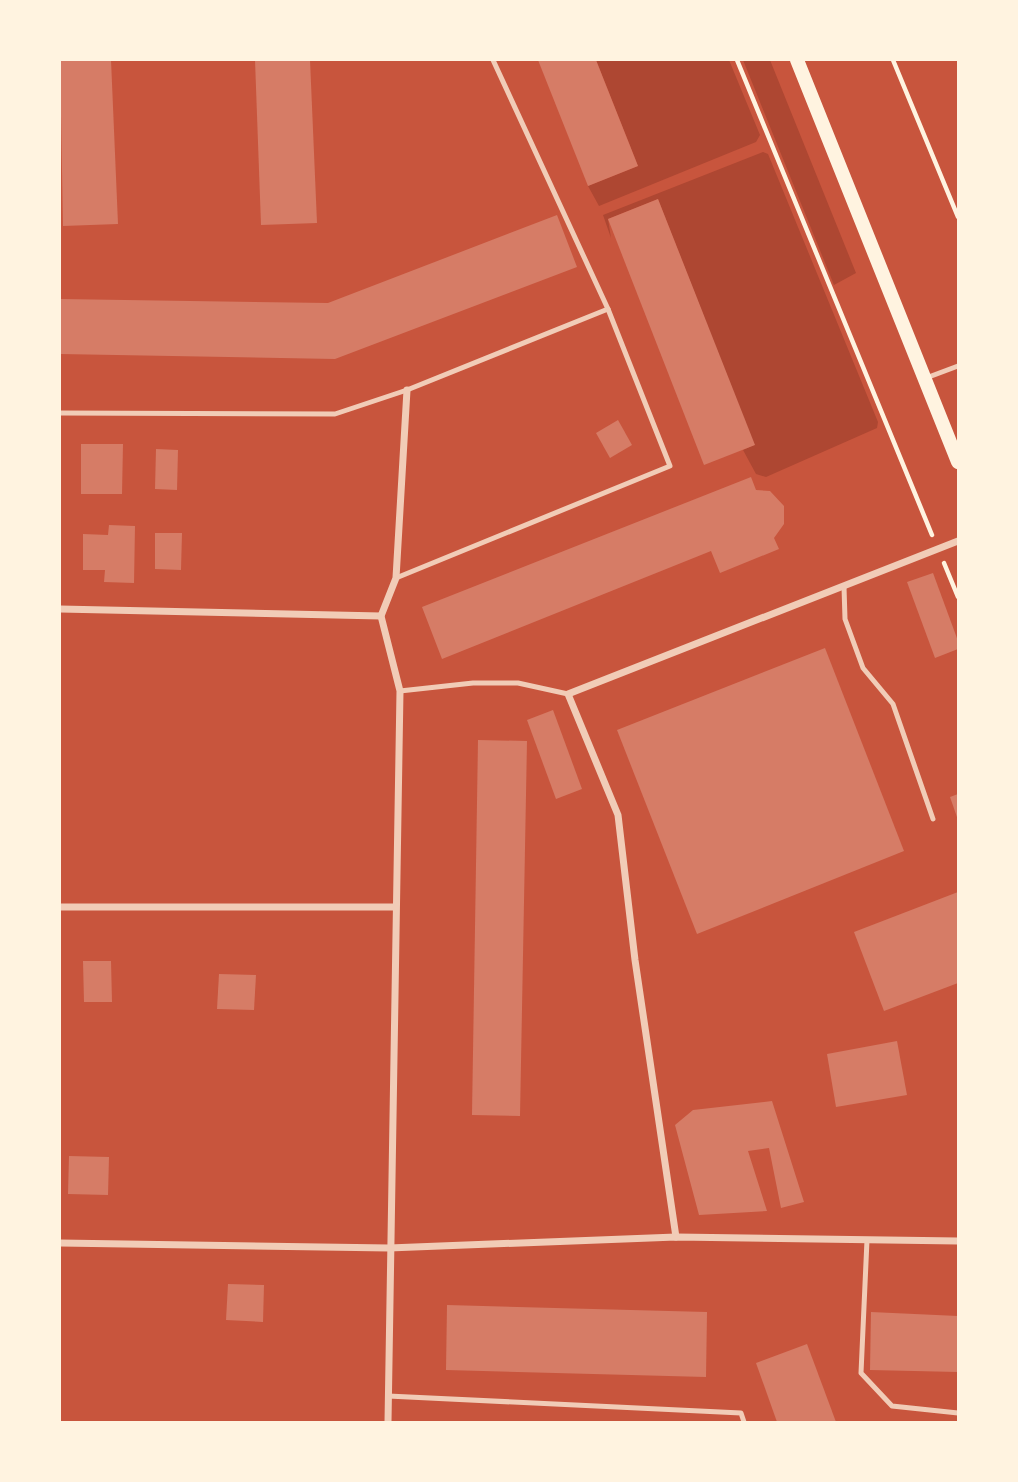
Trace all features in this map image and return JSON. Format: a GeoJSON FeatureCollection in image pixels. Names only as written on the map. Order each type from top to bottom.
{"type":"FeatureCollection","features":[{"type":"Feature","properties":{"kind":"main road"},"geometry":{"type":"LineString","coordinates":[[797,60],[958,462]]}},
{"type":"Feature","properties":{"kind":"street"},"geometry":{"type":"LineString","coordinates":[[388,1423],[400,691],[381,616],[396,578],[407,390]]}},
{"type":"Feature","properties":{"kind":"street"},"geometry":{"type":"LineString","coordinates":[[676,1237],[635,960],[618,815],[568,694],[939,551],[958,541]]}},
{"type":"Feature","properties":{"kind":"street"},"geometry":{"type":"LineString","coordinates":[[60,609],[381,616]]}},
{"type":"Feature","properties":{"kind":"street"},"geometry":{"type":"LineString","coordinates":[[60,908],[395,907]]}},
{"type":"Feature","properties":{"kind":"street"},"geometry":{"type":"LineString","coordinates":[[60,1243],[389,1248],[676,1237],[958,1241]]}},
{"type":"Feature","properties":{"kind":"lane"},"geometry":{"type":"LineString","coordinates":[[396,578],[670,466],[608,309],[493,60]]}},
{"type":"Feature","properties":{"kind":"lane"},"geometry":{"type":"LineString","coordinates":[[60,413],[335,414],[407,390],[608,309]]}},
{"type":"Feature","properties":{"kind":"lane"},"geometry":{"type":"LineString","coordinates":[[926,378],[958,366]]}},
{"type":"Feature","properties":{"kind":"lane"},"geometry":{"type":"LineString","coordinates":[[844,587],[845,619],[863,668],[893,704],[933,819]]}},
{"type":"Feature","properties":{"kind":"lane"},"geometry":{"type":"LineString","coordinates":[[400,691],[472,683],[518,683],[568,694]]}},
{"type":"Feature","properties":{"kind":"lane"},"geometry":{"type":"LineString","coordinates":[[867,1240],[861,1373],[892,1406],[958,1413]]}},
{"type":"Feature","properties":{"kind":"lane"},"geometry":{"type":"LineString","coordinates":[[388,1395],[741,1413],[744,1423]]}},
{"type":"Feature","properties":{"kind":"path"},"geometry":{"type":"LineString","coordinates":[[737,60],[939,551],[956,584],[958,597]]}},
{"type":"Feature","properties":{"kind":"path"},"geometry":{"type":"LineString","coordinates":[[893,60],[958,217]]}},
{"type":"Feature","properties":{"kind":"shaded area"},"geometry":{"type":"Polygon","coordinates":[[[596,60],[729,60],[760,135],[756,142],[599,206],[588,186],[638,166],[596,60]]]}},
{"type":"Feature","properties":{"kind":"shaded area"},"geometry":{"type":"Polygon","coordinates":[[[743,60],[770,60],[856,273],[834,285],[743,60]]]}},
{"type":"Feature","properties":{"kind":"shaded area"},"geometry":{"type":"Polygon","coordinates":[[[763,152],[768,154],[878,422],[877,428],[766,477],[756,474],[743,450],[754,445],[658,199],[608,219],[611,238],[603,215],[763,152]]]}},
{"type":"Feature","properties":{"kind":"building"},"geometry":{"type":"Polygon","coordinates":[[[60,60],[111,60],[118,224],[63,226],[60,60]]]}},
{"type":"Feature","properties":{"kind":"building"},"geometry":{"type":"Polygon","coordinates":[[[255,60],[310,60],[317,223],[261,225],[255,60]]]}},
{"type":"Feature","properties":{"kind":"building"},"geometry":{"type":"Polygon","coordinates":[[[538,60],[596,60],[638,166],[588,186],[538,60]]]}},
{"type":"Feature","properties":{"kind":"building"},"geometry":{"type":"Polygon","coordinates":[[[658,199],[755,445],[704,465],[608,219],[658,199]]]}},
{"type":"Feature","properties":{"kind":"building"},"geometry":{"type":"Polygon","coordinates":[[[557,215],[577,267],[335,359],[60,354],[60,299],[328,303],[557,215]]]}},
{"type":"Feature","properties":{"kind":"building"},"geometry":{"type":"Polygon","coordinates":[[[618,420],[632,445],[610,458],[596,433],[618,420]]]}},
{"type":"Feature","properties":{"kind":"building"},"geometry":{"type":"Polygon","coordinates":[[[81,444],[123,444],[122,494],[81,494],[81,444]]]}},
{"type":"Feature","properties":{"kind":"building"},"geometry":{"type":"Polygon","coordinates":[[[156,449],[178,450],[177,490],[155,489],[156,449]]]}},
{"type":"Feature","properties":{"kind":"building"},"geometry":{"type":"Polygon","coordinates":[[[751,477],[756,490],[770,491],[784,506],[784,524],[774,538],[779,549],[720,573],[711,551],[442,659],[422,607],[751,477]]]}},
{"type":"Feature","properties":{"kind":"building"},"geometry":{"type":"Polygon","coordinates":[[[109,525],[135,526],[134,583],[104,582],[105,570],[83,570],[83,534],[108,535],[109,525]]]}},
{"type":"Feature","properties":{"kind":"building"},"geometry":{"type":"Polygon","coordinates":[[[155,533],[182,533],[181,570],[155,569],[155,533]]]}},
{"type":"Feature","properties":{"kind":"building"},"geometry":{"type":"Polygon","coordinates":[[[933,573],[958,641],[958,649],[935,658],[907,582],[933,573]]]}},
{"type":"Feature","properties":{"kind":"building"},"geometry":{"type":"Polygon","coordinates":[[[825,648],[904,851],[697,934],[617,730],[825,648]]]}},
{"type":"Feature","properties":{"kind":"building"},"geometry":{"type":"Polygon","coordinates":[[[553,710],[582,789],[556,799],[527,720],[553,710]]]}},
{"type":"Feature","properties":{"kind":"building"},"geometry":{"type":"Polygon","coordinates":[[[478,740],[527,741],[520,1116],[472,1115],[478,740]]]}},
{"type":"Feature","properties":{"kind":"building"},"geometry":{"type":"Polygon","coordinates":[[[958,794],[958,820],[950,797],[958,794]]]}},
{"type":"Feature","properties":{"kind":"building"},"geometry":{"type":"Polygon","coordinates":[[[958,892],[958,983],[884,1011],[854,932],[958,892]]]}},
{"type":"Feature","properties":{"kind":"building"},"geometry":{"type":"Polygon","coordinates":[[[83,961],[111,961],[112,1002],[84,1002],[83,961]]]}},
{"type":"Feature","properties":{"kind":"building"},"geometry":{"type":"Polygon","coordinates":[[[219,974],[256,975],[254,1010],[217,1009],[219,974]]]}},
{"type":"Feature","properties":{"kind":"building"},"geometry":{"type":"Polygon","coordinates":[[[897,1041],[907,1095],[836,1107],[827,1054],[897,1041]]]}},
{"type":"Feature","properties":{"kind":"building"},"geometry":{"type":"Polygon","coordinates":[[[772,1101],[804,1202],[781,1208],[769,1148],[748,1151],[767,1211],[699,1215],[675,1125],[693,1110],[772,1101]]]}},
{"type":"Feature","properties":{"kind":"building"},"geometry":{"type":"Polygon","coordinates":[[[69,1156],[109,1157],[108,1195],[68,1194],[69,1156]]]}},
{"type":"Feature","properties":{"kind":"building"},"geometry":{"type":"Polygon","coordinates":[[[228,1284],[264,1285],[263,1322],[226,1320],[228,1284]]]}},
{"type":"Feature","properties":{"kind":"building"},"geometry":{"type":"Polygon","coordinates":[[[447,1305],[707,1312],[706,1377],[446,1370],[447,1305]]]}},
{"type":"Feature","properties":{"kind":"building"},"geometry":{"type":"Polygon","coordinates":[[[871,1312],[958,1316],[958,1372],[870,1370],[871,1312]]]}},
{"type":"Feature","properties":{"kind":"building"},"geometry":{"type":"Polygon","coordinates":[[[807,1344],[836,1422],[777,1422],[756,1363],[807,1344]]]}}]}
